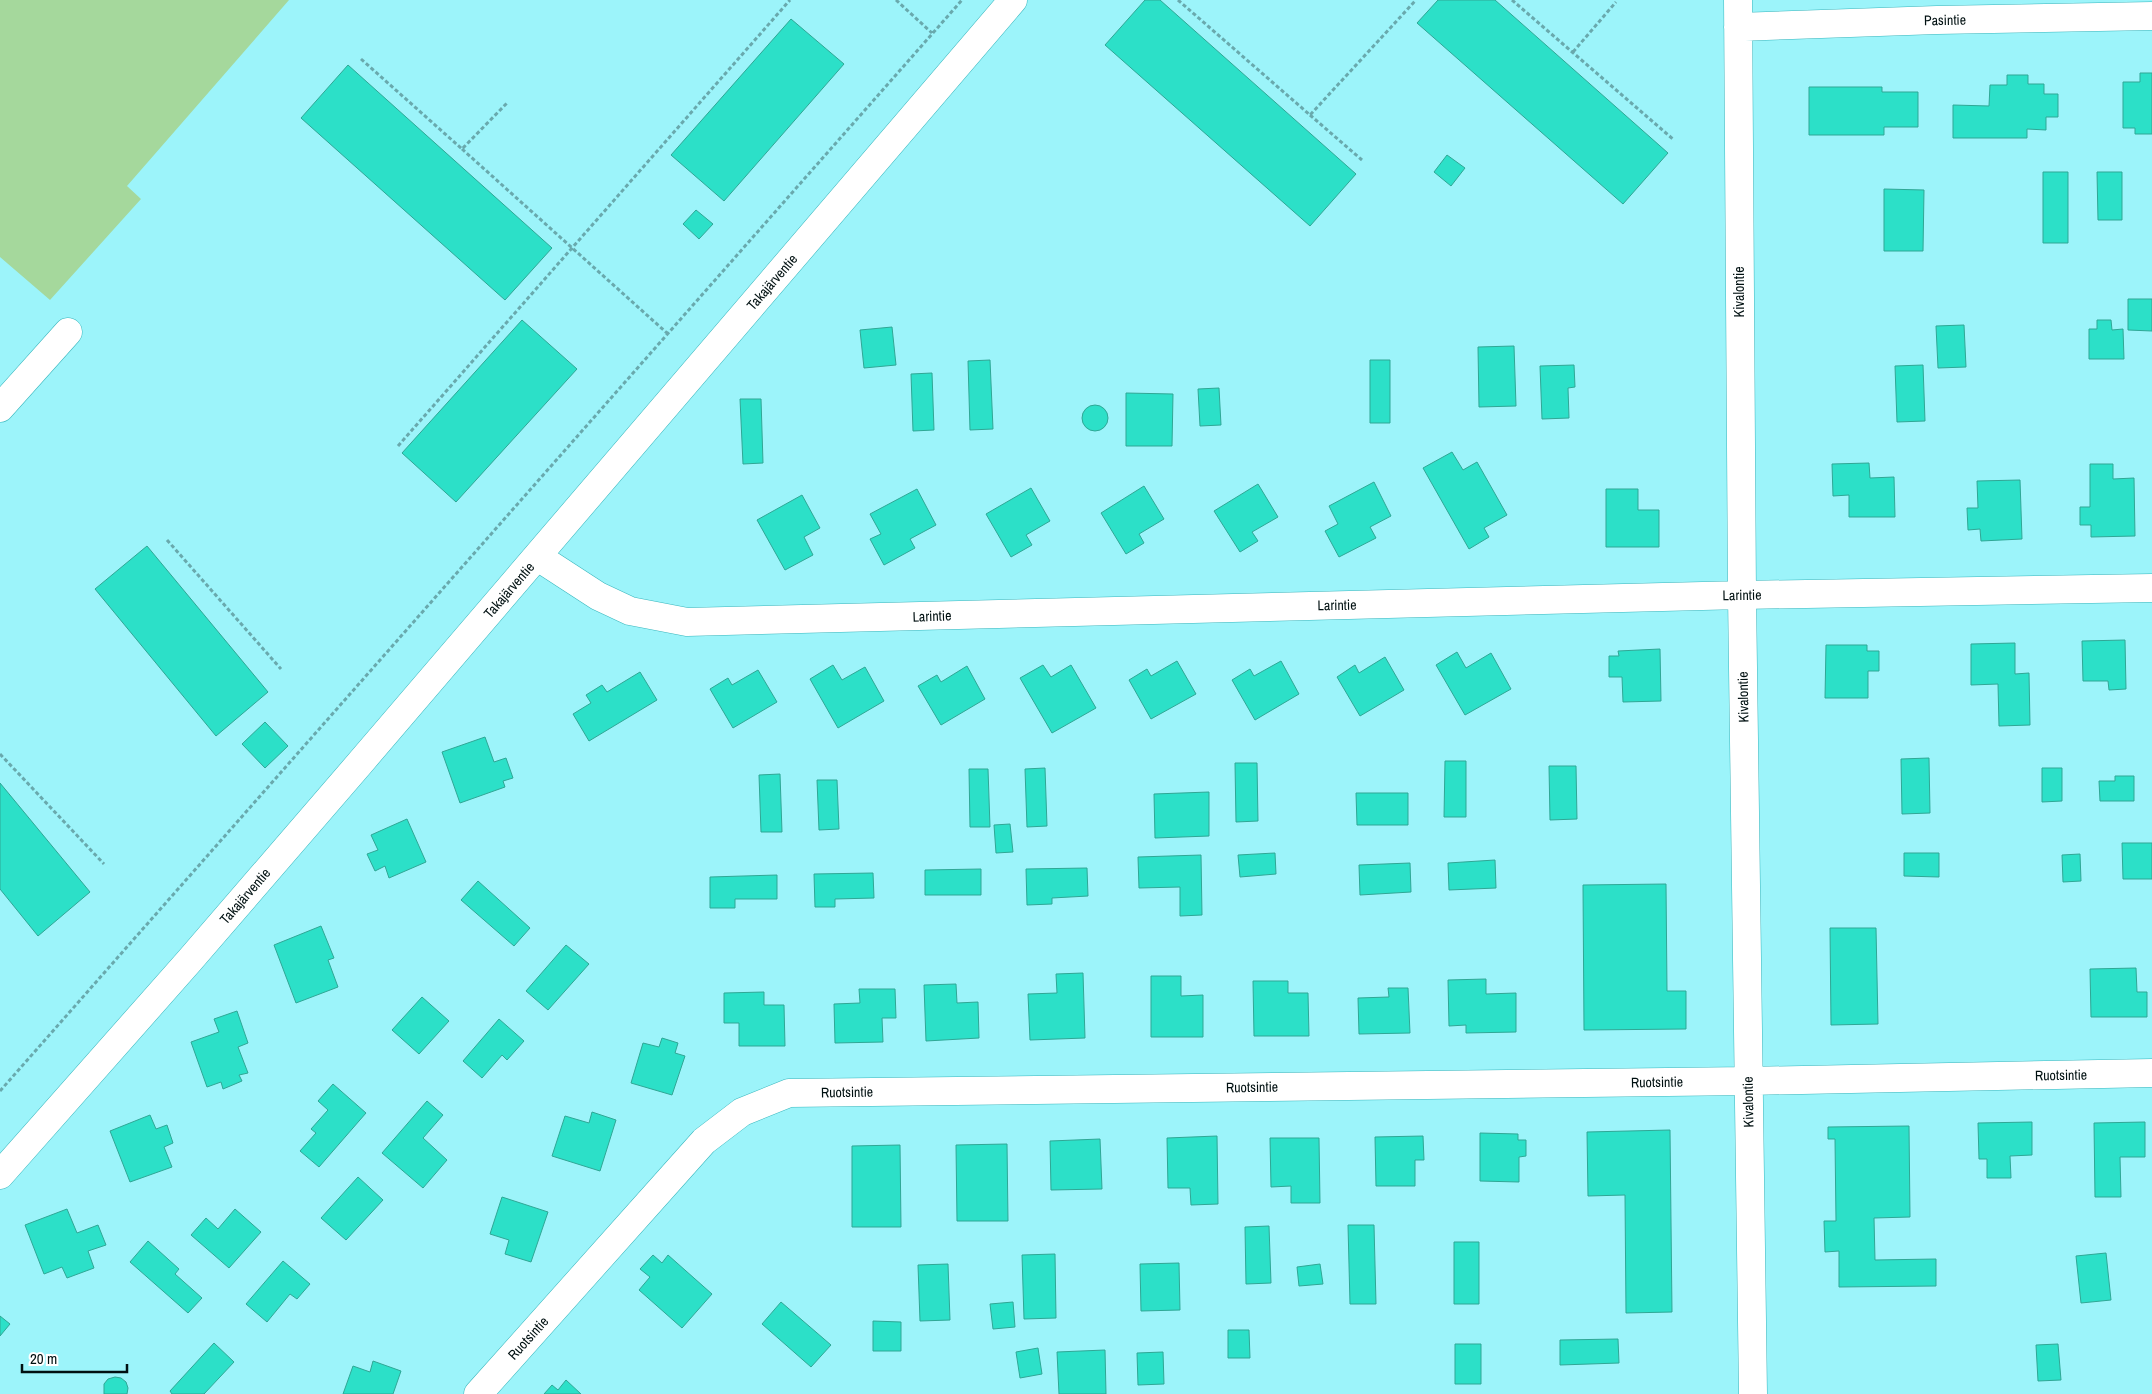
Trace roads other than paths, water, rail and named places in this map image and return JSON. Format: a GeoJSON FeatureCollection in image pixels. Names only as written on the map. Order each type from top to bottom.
{"type":"FeatureCollection","features":[{"type":"Feature","properties":{"kind":"street","name":"Takajärventie"},"geometry":{"type":"LineString","coordinates":[[0,1175],[184,967],[538,557],[1013,0]]}},
{"type":"Feature","properties":{"kind":"street","name":"Kivalontie"},"geometry":{"type":"LineString","coordinates":[[1738,0],[1742,595],[1753,1394]]}},
{"type":"Feature","properties":{"kind":"street","name":"Pasintie"},"geometry":{"type":"LineString","coordinates":[[1738,27],[1937,20],[2152,16]]}},
{"type":"Feature","properties":{"kind":"street"},"geometry":{"type":"LineString","coordinates":[[0,408],[68,332]]}},
{"type":"Feature","properties":{"kind":"street","name":"Larintie"},"geometry":{"type":"LineString","coordinates":[[538,557],[598,596],[630,611],[687,622],[1742,595],[2152,588]]}},
{"type":"Feature","properties":{"kind":"street","name":"Ruotsintie"},"geometry":{"type":"LineString","coordinates":[[478,1394],[704,1141],[742,1112],[789,1093],[1748,1081],[2152,1073]]}}]}
